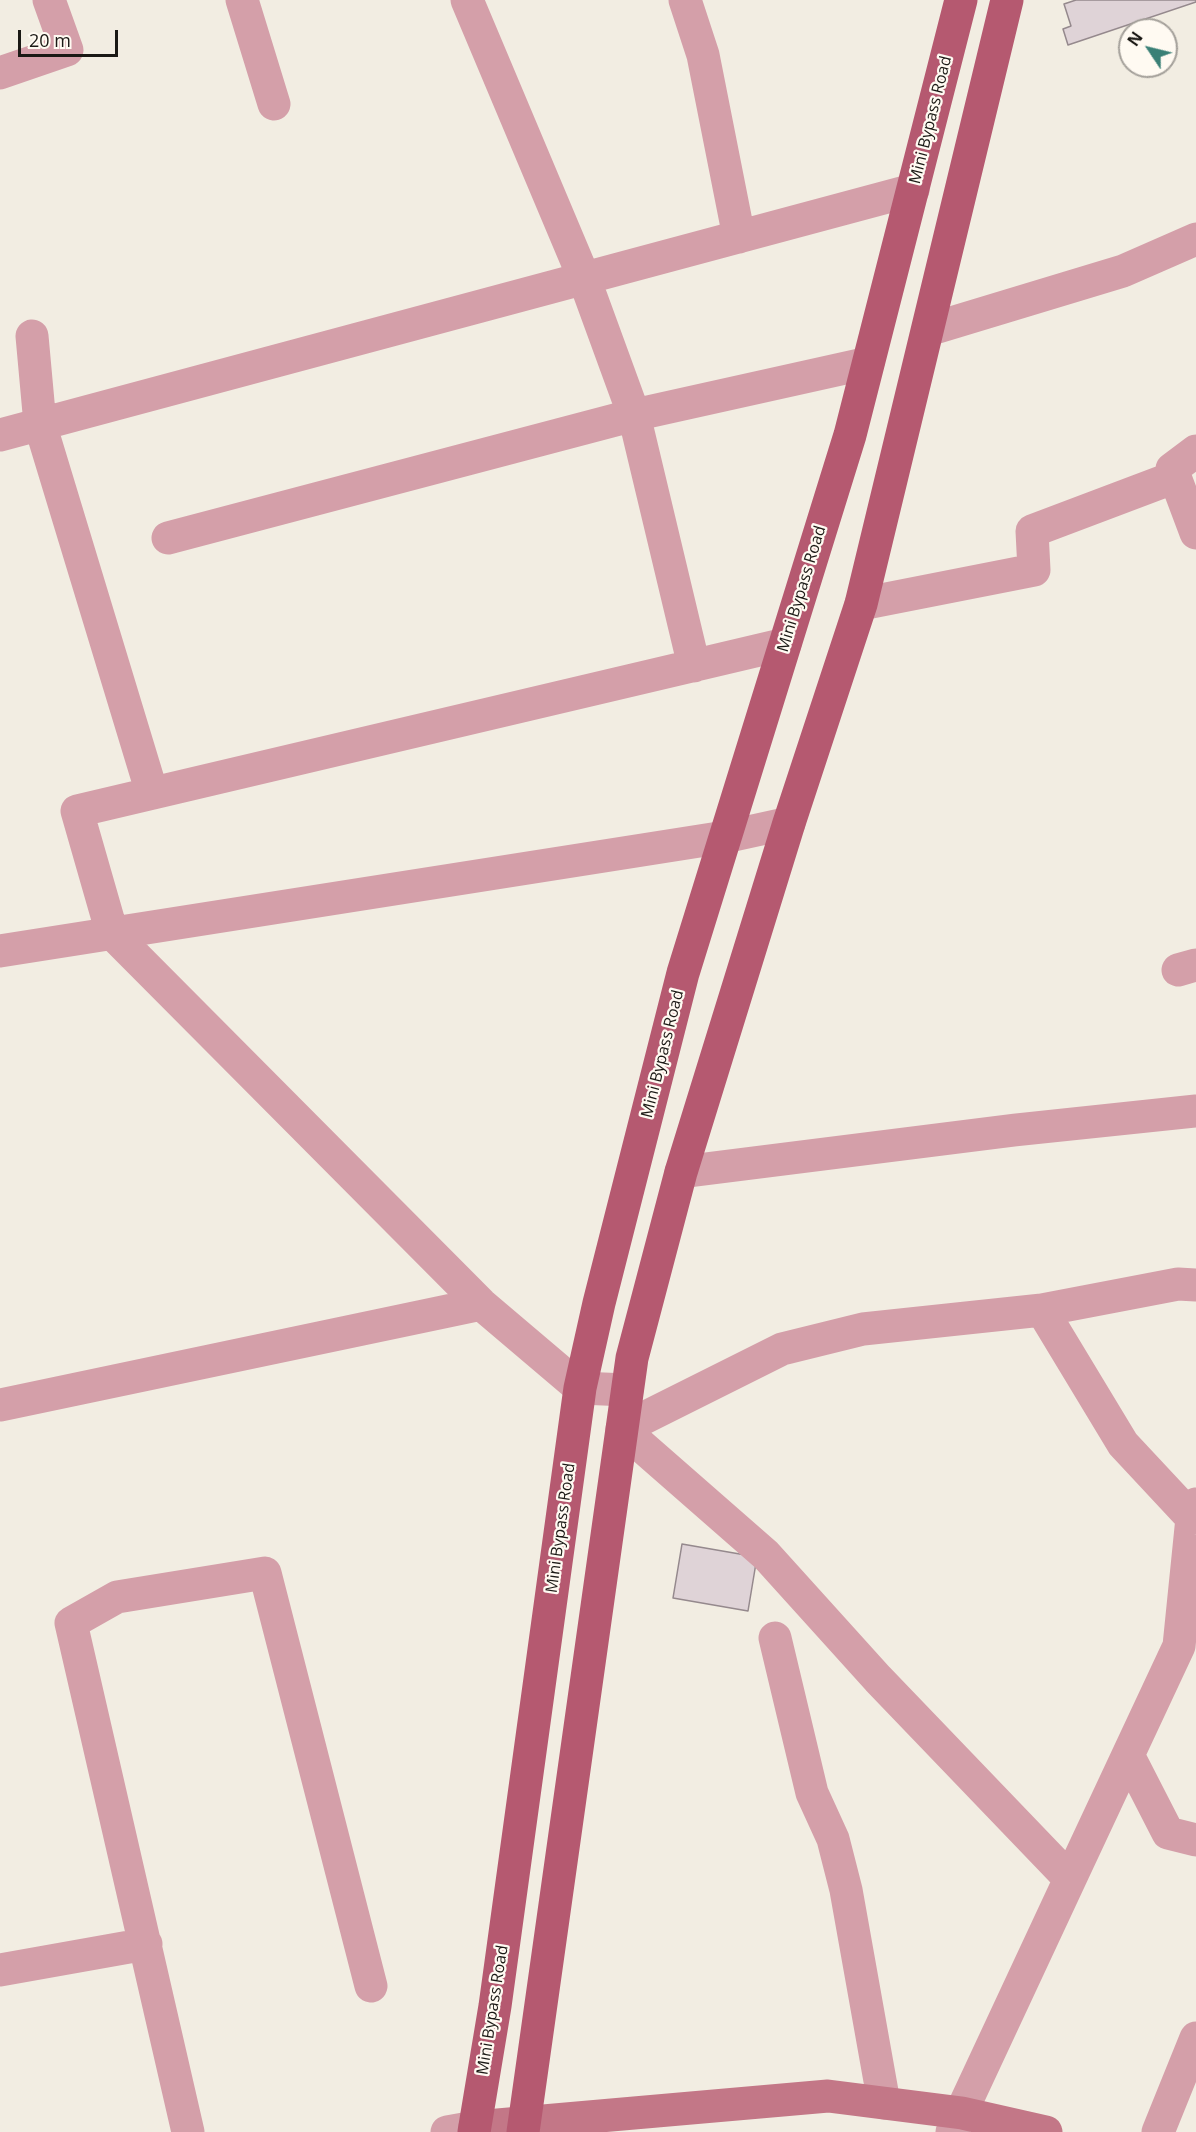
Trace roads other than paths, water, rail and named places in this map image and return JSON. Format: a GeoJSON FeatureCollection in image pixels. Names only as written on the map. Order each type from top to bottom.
{"type":"FeatureCollection","features":[{"type":"Feature","properties":{"kind":"main road","name":"Mini Bypass Road"},"geometry":{"type":"LineString","coordinates":[[465,2130],[495,2006],[580,1388],[599,1303],[683,974],[850,435],[961,0]]}},
{"type":"Feature","properties":{"kind":"main road"},"geometry":{"type":"LineString","coordinates":[[524,2127],[632,1358],[681,1172],[789,823],[861,604],[1007,0]]}},
{"type":"Feature","properties":{"kind":"main road"},"geometry":{"type":"LineString","coordinates":[[465,2130],[524,2127],[828,2096],[884,2103],[957,2123],[1046,2132]]}},
{"type":"Feature","properties":{"kind":"street"},"geometry":{"type":"LineString","coordinates":[[0,73],[67,50],[49,0]]}},
{"type":"Feature","properties":{"kind":"street"},"geometry":{"type":"LineString","coordinates":[[242,0],[274,104]]}},
{"type":"Feature","properties":{"kind":"street"},"geometry":{"type":"LineString","coordinates":[[467,0],[584,278],[634,415],[694,666]]}},
{"type":"Feature","properties":{"kind":"street"},"geometry":{"type":"LineString","coordinates":[[685,0],[703,55],[739,237]]}},
{"type":"Feature","properties":{"kind":"street"},"geometry":{"type":"LineString","coordinates":[[0,435],[913,190]]}},
{"type":"Feature","properties":{"kind":"street"},"geometry":{"type":"LineString","coordinates":[[928,330],[1123,271],[1196,239]]}},
{"type":"Feature","properties":{"kind":"street"},"geometry":{"type":"LineString","coordinates":[[32,336],[40,424],[152,794]]}},
{"type":"Feature","properties":{"kind":"street"},"geometry":{"type":"LineString","coordinates":[[168,538],[634,415],[868,363]]}},
{"type":"Feature","properties":{"kind":"street"},"geometry":{"type":"LineString","coordinates":[[1196,451],[1172,469],[1196,532]]}},
{"type":"Feature","properties":{"kind":"street"},"geometry":{"type":"LineString","coordinates":[[861,604],[1034,570],[1032,531],[1175,477]]}},
{"type":"Feature","properties":{"kind":"street"},"geometry":{"type":"LineString","coordinates":[[627,1390],[580,1388],[481,1304],[112,933],[77,811],[785,644]]}},
{"type":"Feature","properties":{"kind":"street"},"geometry":{"type":"LineString","coordinates":[[0,951],[725,837],[789,823]]}},
{"type":"Feature","properties":{"kind":"street"},"geometry":{"type":"LineString","coordinates":[[681,1172],[1015,1130],[1196,1111]]}},
{"type":"Feature","properties":{"kind":"street"},"geometry":{"type":"LineString","coordinates":[[1070,1879],[878,1679],[766,1555],[622,1429],[782,1349],[863,1329],[1042,1310],[1178,1284],[1196,1285]]}},
{"type":"Feature","properties":{"kind":"street"},"geometry":{"type":"LineString","coordinates":[[0,1405],[481,1304]]}},
{"type":"Feature","properties":{"kind":"street"},"geometry":{"type":"LineString","coordinates":[[957,2123],[1179,1646],[1194,1511],[1123,1443],[1042,1310]]}},
{"type":"Feature","properties":{"kind":"street"},"geometry":{"type":"LineString","coordinates":[[188,2132],[71,1623],[117,1597],[265,1573],[371,1986]]}},
{"type":"Feature","properties":{"kind":"street"},"geometry":{"type":"LineString","coordinates":[[775,1638],[812,1793],[833,1839],[846,1890],[884,2103]]}},
{"type":"Feature","properties":{"kind":"street"},"geometry":{"type":"LineString","coordinates":[[1128,1755],[1168,1833],[1196,1840]]}},
{"type":"Feature","properties":{"kind":"street"},"geometry":{"type":"LineString","coordinates":[[0,1970],[146,1944]]}},
{"type":"Feature","properties":{"kind":"street"},"geometry":{"type":"LineString","coordinates":[[1158,2132],[1196,2038]]}}]}
